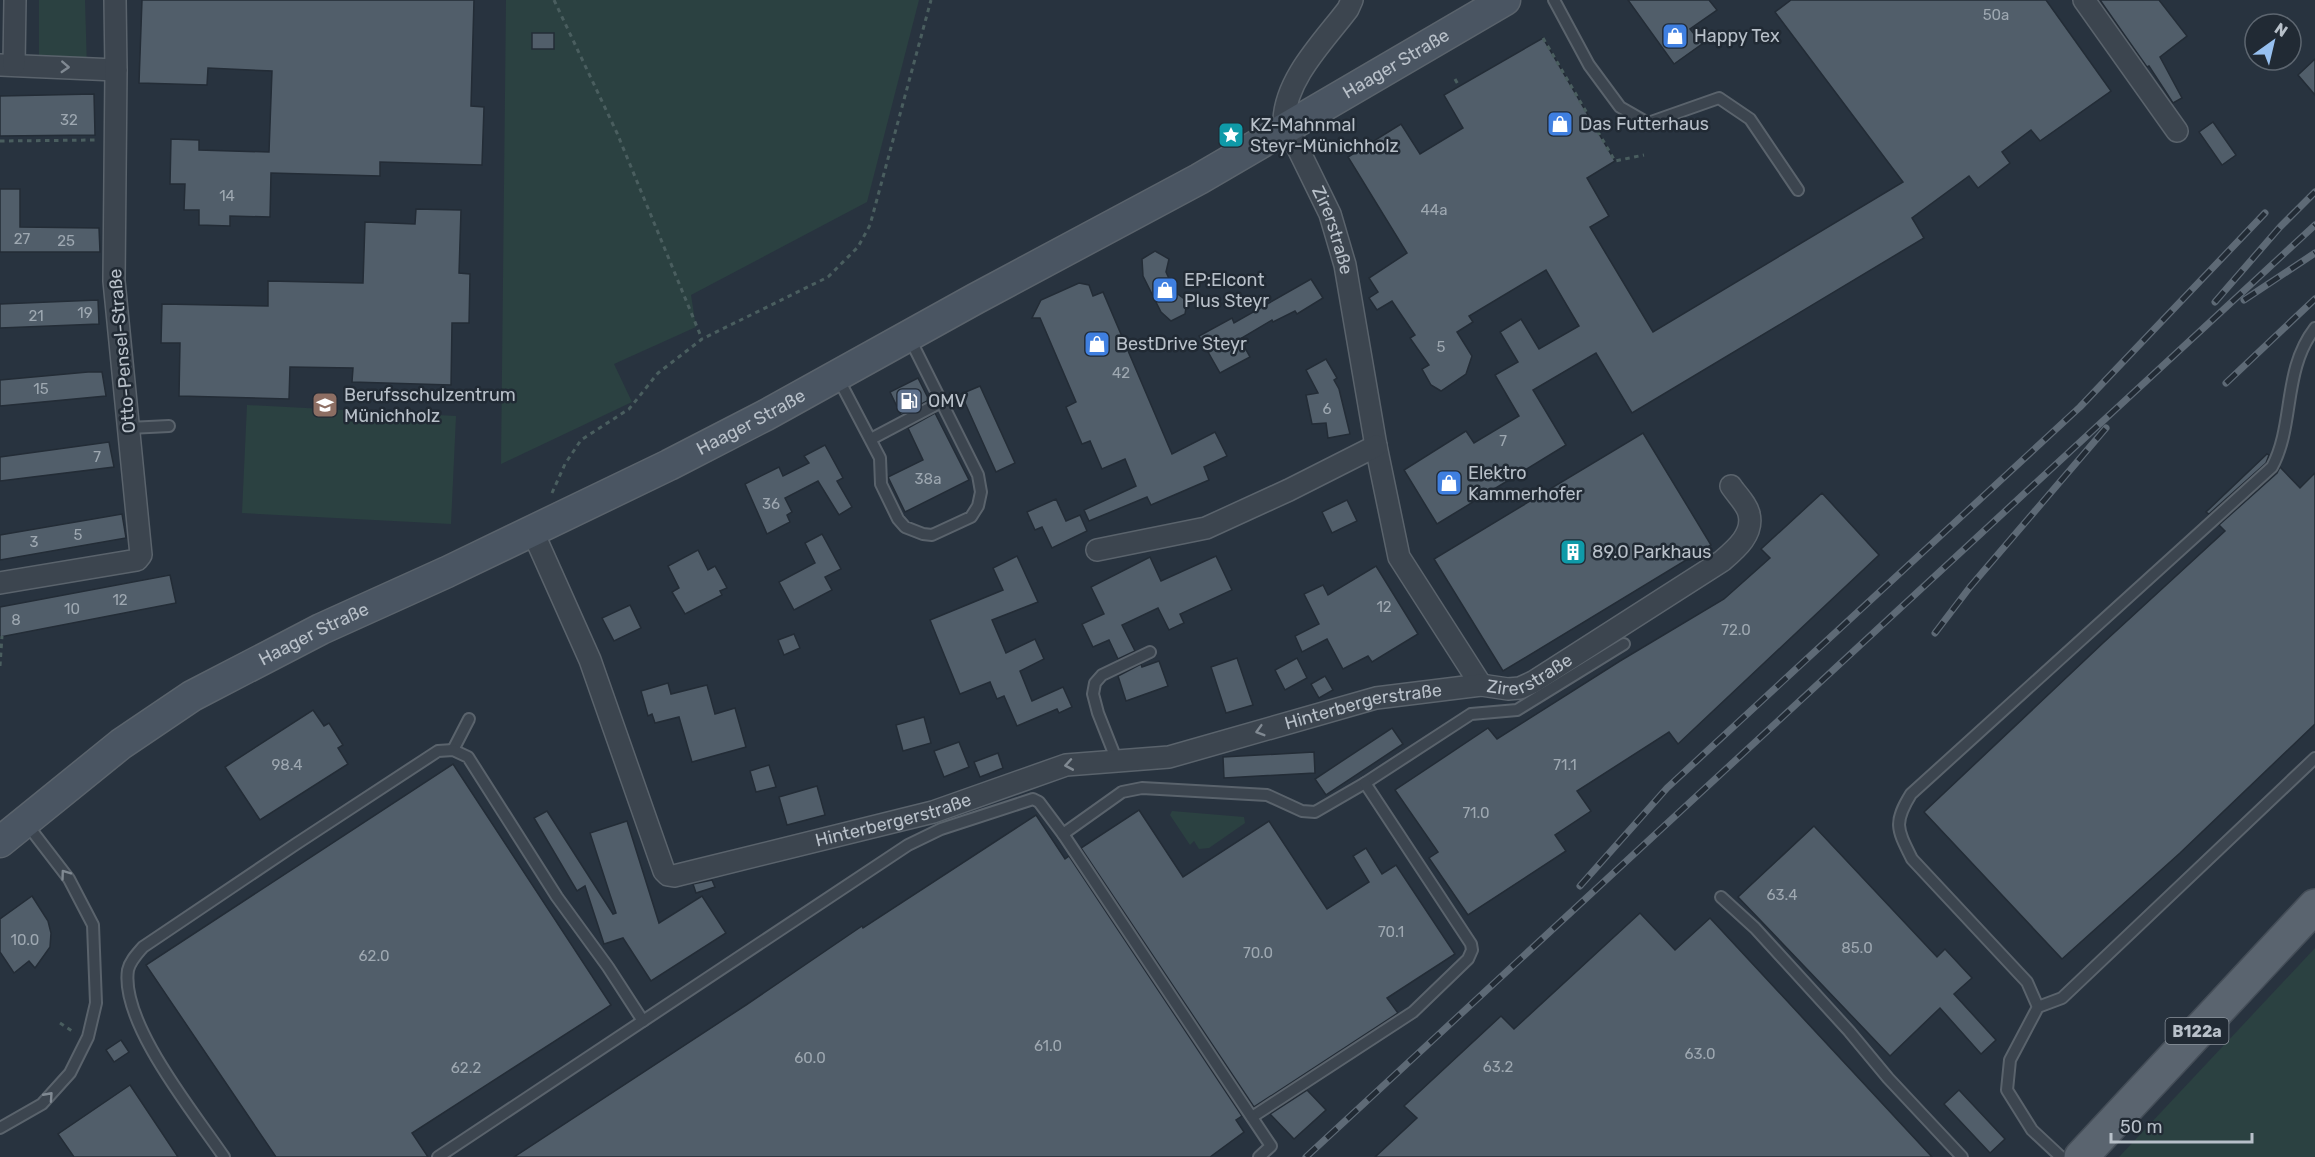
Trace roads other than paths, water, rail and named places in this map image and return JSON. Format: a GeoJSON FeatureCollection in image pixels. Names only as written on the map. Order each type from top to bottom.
{"type":"FeatureCollection","features":[{"type":"Feature","properties":{"kind":"main road","name":"Haager Straße"},"geometry":{"type":"LineString","coordinates":[[0,842],[121,744],[192,696],[321,629],[766,416],[908,336],[1199,179],[1505,0]]}},
{"type":"Feature","properties":{"kind":"main road","name":"B122a"},"geometry":{"type":"LineString","coordinates":[[2081,1157],[2315,906]]}},
{"type":"Feature","properties":{"kind":"street"},"geometry":{"type":"LineString","coordinates":[[15,0],[7,65],[116,70]]}},
{"type":"Feature","properties":{"kind":"street","name":"Otto-Pensel-Straße"},"geometry":{"type":"LineString","coordinates":[[0,583],[140,558],[114,281],[115,0]]}},
{"type":"Feature","properties":{"kind":"street"},"geometry":{"type":"LineString","coordinates":[[1287,129],[1285,109],[1291,92],[1303,70],[1348,9],[1352,0]]}},
{"type":"Feature","properties":{"kind":"street"},"geometry":{"type":"LineString","coordinates":[[2084,0],[2177,131]]}},
{"type":"Feature","properties":{"kind":"street","name":"Zirerstraße"},"geometry":{"type":"LineString","coordinates":[[1287,129],[1330,214],[1345,265],[1376,446],[1400,557],[1481,685],[1508,689],[1520,688],[1533,682],[1722,561],[1743,540],[1749,519],[1748,511],[1731,486]]}},
{"type":"Feature","properties":{"kind":"street"},"geometry":{"type":"LineString","coordinates":[[1097,550],[1213,525],[1376,446]]}},
{"type":"Feature","properties":{"kind":"street","name":"Hinterbergerstraße"},"geometry":{"type":"LineString","coordinates":[[540,526],[664,871],[674,876],[933,812],[1066,765],[1169,757],[1376,698],[1481,685]]}},
{"type":"Feature","properties":{"kind":"lane"},"geometry":{"type":"LineString","coordinates":[[1554,0],[1589,65],[1620,107],[1648,123],[1719,98],[1750,119],[1798,190]]}},
{"type":"Feature","properties":{"kind":"lane"},"geometry":{"type":"LineString","coordinates":[[2037,1007],[2027,982],[1912,859],[1899,835],[1899,813],[1911,794],[2272,467],[2281,450],[2295,366],[2315,328]]}},
{"type":"Feature","properties":{"kind":"lane"},"geometry":{"type":"LineString","coordinates":[[837,375],[880,458],[881,484],[898,519],[905,527],[932,535],[971,517],[978,506],[981,492],[978,475],[908,336]]}},
{"type":"Feature","properties":{"kind":"lane"},"geometry":{"type":"LineString","coordinates":[[871,439],[941,402]]}},
{"type":"Feature","properties":{"kind":"lane"},"geometry":{"type":"LineString","coordinates":[[129,428],[169,426]]}},
{"type":"Feature","properties":{"kind":"lane"},"geometry":{"type":"LineString","coordinates":[[1063,834],[1122,792],[1142,788],[1267,795],[1302,811],[1311,813],[1320,810],[1471,714],[1517,710],[1624,644]]}},
{"type":"Feature","properties":{"kind":"lane"},"geometry":{"type":"LineString","coordinates":[[1118,760],[1095,704],[1093,694],[1095,683],[1102,675],[1150,652]]}},
{"type":"Feature","properties":{"kind":"lane"},"geometry":{"type":"LineString","coordinates":[[453,750],[469,719]]}},
{"type":"Feature","properties":{"kind":"lane"},"geometry":{"type":"LineString","coordinates":[[218,1155],[136,1021],[128,970],[133,959],[143,947],[438,751],[453,750],[468,757],[557,897],[608,967],[643,1021]]}},
{"type":"Feature","properties":{"kind":"lane"},"geometry":{"type":"LineString","coordinates":[[2061,1157],[2032,1130],[2007,1090],[2010,1060],[2037,1007],[2062,998],[2315,758]]}},
{"type":"Feature","properties":{"kind":"lane"},"geometry":{"type":"LineString","coordinates":[[1252,1117],[1413,1012],[1468,959],[1472,950],[1472,944],[1365,783]]}},
{"type":"Feature","properties":{"kind":"lane"},"geometry":{"type":"LineString","coordinates":[[438,1157],[926,835],[1033,799],[1039,802],[1063,834],[1271,1146],[1259,1157]]}},
{"type":"Feature","properties":{"kind":"lane"},"geometry":{"type":"LineString","coordinates":[[0,1128],[42,1104],[70,1073],[88,1037],[96,1003],[93,925],[69,879],[25,822]]}},
{"type":"Feature","properties":{"kind":"lane"},"geometry":{"type":"LineString","coordinates":[[1720,897],[1755,928],[1849,1031],[1888,1078],[1962,1157]]}},
{"type":"Feature","properties":{"kind":"railway"},"geometry":{"type":"LineString","coordinates":[[2215,302],[2280,227],[2315,192]]}},
{"type":"Feature","properties":{"kind":"railway"},"geometry":{"type":"LineString","coordinates":[[1580,886],[1667,788],[2080,407],[2265,213]]}},
{"type":"Feature","properties":{"kind":"railway"},"geometry":{"type":"LineString","coordinates":[[1306,1157],[2315,225]]}},
{"type":"Feature","properties":{"kind":"railway"},"geometry":{"type":"LineString","coordinates":[[2244,300],[2315,253]]}},
{"type":"Feature","properties":{"kind":"railway"},"geometry":{"type":"LineString","coordinates":[[2226,383],[2315,299]]}},
{"type":"Feature","properties":{"kind":"railway"},"geometry":{"type":"LineString","coordinates":[[1935,633],[1970,587],[2106,428]]}},
{"type":"Feature","properties":{"kind":"place","name":"Happy Tex"},"geometry":{"type":"Point","coordinates":[1675,36]}},
{"type":"Feature","properties":{"kind":"place","name":"Das Futterhaus"},"geometry":{"type":"Point","coordinates":[1560,124]}},
{"type":"Feature","properties":{"kind":"place","name":"KZ-Mahnmal Steyr-Münichholz"},"geometry":{"type":"Point","coordinates":[1231,135]}},
{"type":"Feature","properties":{"kind":"place","name":"EP:Elcont Plus Steyr"},"geometry":{"type":"Point","coordinates":[1165,290]}},
{"type":"Feature","properties":{"kind":"place","name":"BestDrive Steyr"},"geometry":{"type":"Point","coordinates":[1097,344]}},
{"type":"Feature","properties":{"kind":"place","name":"OMV"},"geometry":{"type":"Point","coordinates":[909,401]}},
{"type":"Feature","properties":{"kind":"place","name":"Berufsschulzentrum Münichholz"},"geometry":{"type":"Point","coordinates":[325,405]}},
{"type":"Feature","properties":{"kind":"place","name":"Elektro Kammerhofer"},"geometry":{"type":"Point","coordinates":[1449,483]}},
{"type":"Feature","properties":{"kind":"place","name":"89.0 Parkhaus"},"geometry":{"type":"Point","coordinates":[1573,552]}}]}
